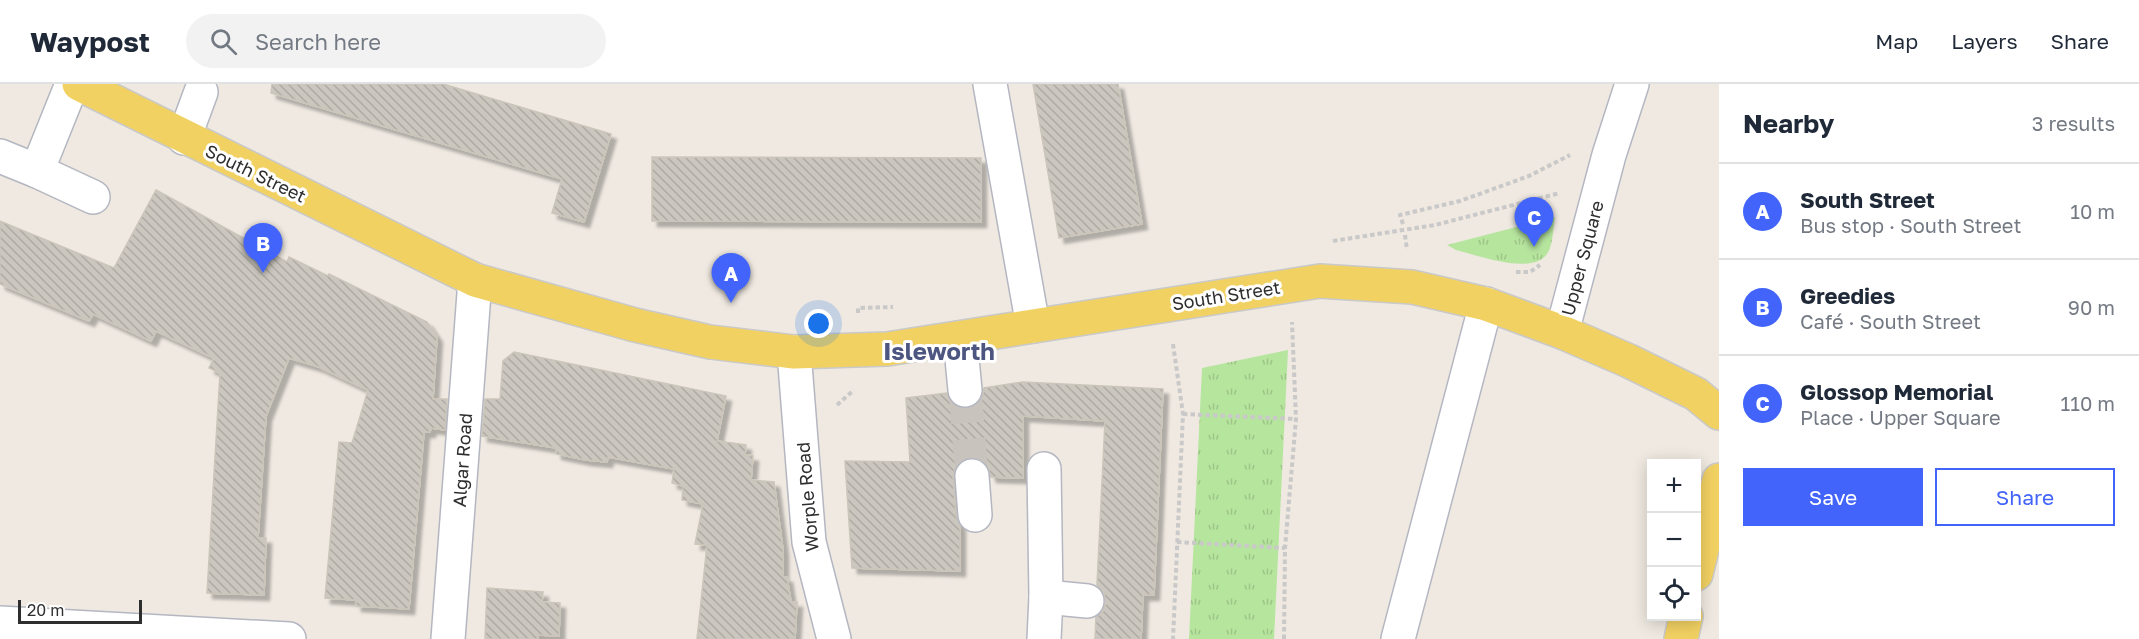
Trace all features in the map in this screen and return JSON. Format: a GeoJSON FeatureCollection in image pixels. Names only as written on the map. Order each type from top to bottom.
{"type":"FeatureCollection","features":[{"type":"Feature","properties":{"kind":"main road","name":"South Street"},"geometry":{"type":"LineString","coordinates":[[82,85],[184,138],[475,280],[635,325],[710,342],[794,352],[887,349],[1320,281],[1386,284],[1486,304],[1562,332],[1696,393],[1719,413]]}},
{"type":"Feature","properties":{"kind":"main road"},"geometry":{"type":"LineString","coordinates":[[1698,567],[1719,480]]}},
{"type":"Feature","properties":{"kind":"main road"},"geometry":{"type":"LineString","coordinates":[[1681,639],[1685,621]]}},
{"type":"Feature","properties":{"kind":"street"},"geometry":{"type":"LineString","coordinates":[[990,84],[1033,326]]}},
{"type":"Feature","properties":{"kind":"street"},"geometry":{"type":"LineString","coordinates":[[1606,167],[1632,84]]}},
{"type":"Feature","properties":{"kind":"street"},"geometry":{"type":"LineString","coordinates":[[37,171],[82,85]]}},
{"type":"Feature","properties":{"kind":"street"},"geometry":{"type":"LineString","coordinates":[[184,138],[201,92]]}},
{"type":"Feature","properties":{"kind":"street"},"geometry":{"type":"LineString","coordinates":[[0,156],[93,197]]}},
{"type":"Feature","properties":{"kind":"street","name":"Upper Square"},"geometry":{"type":"LineString","coordinates":[[1562,332],[1606,167]]}},
{"type":"Feature","properties":{"kind":"street","name":"Algar Road"},"geometry":{"type":"LineString","coordinates":[[448,639],[475,280]]}},
{"type":"Feature","properties":{"kind":"street"},"geometry":{"type":"LineString","coordinates":[[1398,639],[1486,304]]}},
{"type":"Feature","properties":{"kind":"street"},"geometry":{"type":"LineString","coordinates":[[960,338],[965,390]]}},
{"type":"Feature","properties":{"kind":"street","name":"Worple Road"},"geometry":{"type":"LineString","coordinates":[[794,352],[810,542],[834,639]]}},
{"type":"Feature","properties":{"kind":"street"},"geometry":{"type":"LineString","coordinates":[[1044,469],[1046,597],[1044,639]]}},
{"type":"Feature","properties":{"kind":"street"},"geometry":{"type":"LineString","coordinates":[[972,476],[975,515]]}},
{"type":"Feature","properties":{"kind":"street"},"geometry":{"type":"LineString","coordinates":[[1046,597],[1087,601]]}},
{"type":"Feature","properties":{"kind":"street"},"geometry":{"type":"LineString","coordinates":[[0,623],[289,639]]}},
{"type":"Feature","properties":{"kind":"path"},"geometry":{"type":"LineString","coordinates":[[1402,224],[1400,215],[1460,201],[1529,176],[1569,155],[1606,167]]}},
{"type":"Feature","properties":{"kind":"path","name":"Upper Square"},"geometry":{"type":"LineString","coordinates":[[1419,253],[1407,251],[1405,233],[1531,201],[1606,167]]}},
{"type":"Feature","properties":{"kind":"path"},"geometry":{"type":"LineString","coordinates":[[1530,272],[1547,261]]}},
{"type":"Feature","properties":{"kind":"path"},"geometry":{"type":"LineString","coordinates":[[1513,273],[1535,274]]}},
{"type":"Feature","properties":{"kind":"path"},"geometry":{"type":"LineString","coordinates":[[1284,639],[1285,548],[1296,419],[1291,286]]}},
{"type":"Feature","properties":{"kind":"path"},"geometry":{"type":"LineString","coordinates":[[1167,304],[1183,414],[1173,639]]}},
{"type":"Feature","properties":{"kind":"path"},"geometry":{"type":"LineString","coordinates":[[830,412],[861,384]]}},
{"type":"Feature","properties":{"kind":"path"},"geometry":{"type":"LineString","coordinates":[[1183,414],[1296,419]]}},
{"type":"Feature","properties":{"kind":"path"},"geometry":{"type":"LineString","coordinates":[[1177,542],[1285,548]]}},
{"type":"Feature","properties":{"kind":"green space"},"geometry":{"type":"Polygon","coordinates":[[[1555,217],[1549,251],[1540,260],[1529,263],[1517,264],[1490,259],[1456,250],[1447,245],[1555,217]]]}},
{"type":"Feature","properties":{"kind":"green space"},"geometry":{"type":"Polygon","coordinates":[[[1288,350],[1274,639],[1189,639],[1202,368],[1288,350]]]}},
{"type":"Feature","properties":{"kind":"building"},"geometry":{"type":"Polygon","coordinates":[[[272,84],[443,84],[611,134],[584,222],[552,213],[562,179],[271,93],[272,84]]]}},
{"type":"Feature","properties":{"kind":"building"},"geometry":{"type":"Polygon","coordinates":[[[1033,84],[1118,84],[1142,224],[1059,238],[1033,84]]]}},
{"type":"Feature","properties":{"kind":"building"},"geometry":{"type":"Polygon","coordinates":[[[652,157],[981,158],[981,222],[652,221],[652,157]]]}},
{"type":"Feature","properties":{"kind":"building"},"geometry":{"type":"Polygon","coordinates":[[[156,190],[287,262],[289,257],[328,276],[329,274],[427,322],[437,337],[433,399],[447,399],[445,430],[431,428],[430,432],[424,432],[409,609],[356,606],[356,600],[325,598],[339,442],[352,443],[368,390],[319,367],[289,358],[266,416],[258,538],[266,538],[264,595],[207,593],[220,373],[209,368],[214,358],[156,331],[151,341],[93,314],[89,321],[0,284],[0,221],[114,268],[156,190]]]}},
{"type":"Feature","properties":{"kind":"building"},"geometry":{"type":"Polygon","coordinates":[[[514,352],[726,396],[717,441],[746,445],[745,455],[753,456],[751,480],[774,482],[783,550],[783,577],[787,577],[791,602],[797,602],[795,639],[697,639],[707,545],[695,544],[703,504],[682,500],[683,486],[672,483],[674,469],[608,457],[607,462],[586,460],[556,454],[556,448],[482,436],[485,399],[500,399],[503,361],[514,352]]]}},
{"type":"Feature","properties":{"kind":"building"},"geometry":{"type":"Polygon","coordinates":[[[1023,382],[1163,389],[1154,595],[1143,595],[1141,639],[1095,639],[1096,617],[1103,611],[1106,602],[1104,593],[1097,585],[1105,421],[1023,416],[1023,478],[991,477],[988,466],[981,459],[971,457],[961,461],[955,468],[953,477],[956,516],[960,526],[960,571],[852,568],[845,461],[910,462],[906,398],[947,393],[950,401],[957,407],[967,409],[976,405],[982,398],[984,388],[1023,382]]]}},
{"type":"Feature","properties":{"kind":"building"},"geometry":{"type":"Polygon","coordinates":[[[487,588],[543,592],[542,602],[560,603],[559,636],[538,635],[538,639],[485,639],[487,588]]]}},
{"type":"Feature","properties":{"kind":"tunnel"},"geometry":{"type":"LineString","coordinates":[[965,390],[972,476]]}},
{"type":"Feature","properties":{"kind":"place","name":"Glossop Memorial"},"geometry":{"type":"Point","coordinates":[1534,247]}},
{"type":"Feature","properties":{"kind":"place","name":"Greedies"},"geometry":{"type":"Point","coordinates":[263,273]}},
{"type":"Feature","properties":{"kind":"place","name":"South Street"},"geometry":{"type":"Point","coordinates":[731,303]}},
{"type":"Feature","properties":{"kind":"district","name":"Isleworth"},"geometry":{"type":"Point","coordinates":[939,350]}}]}
